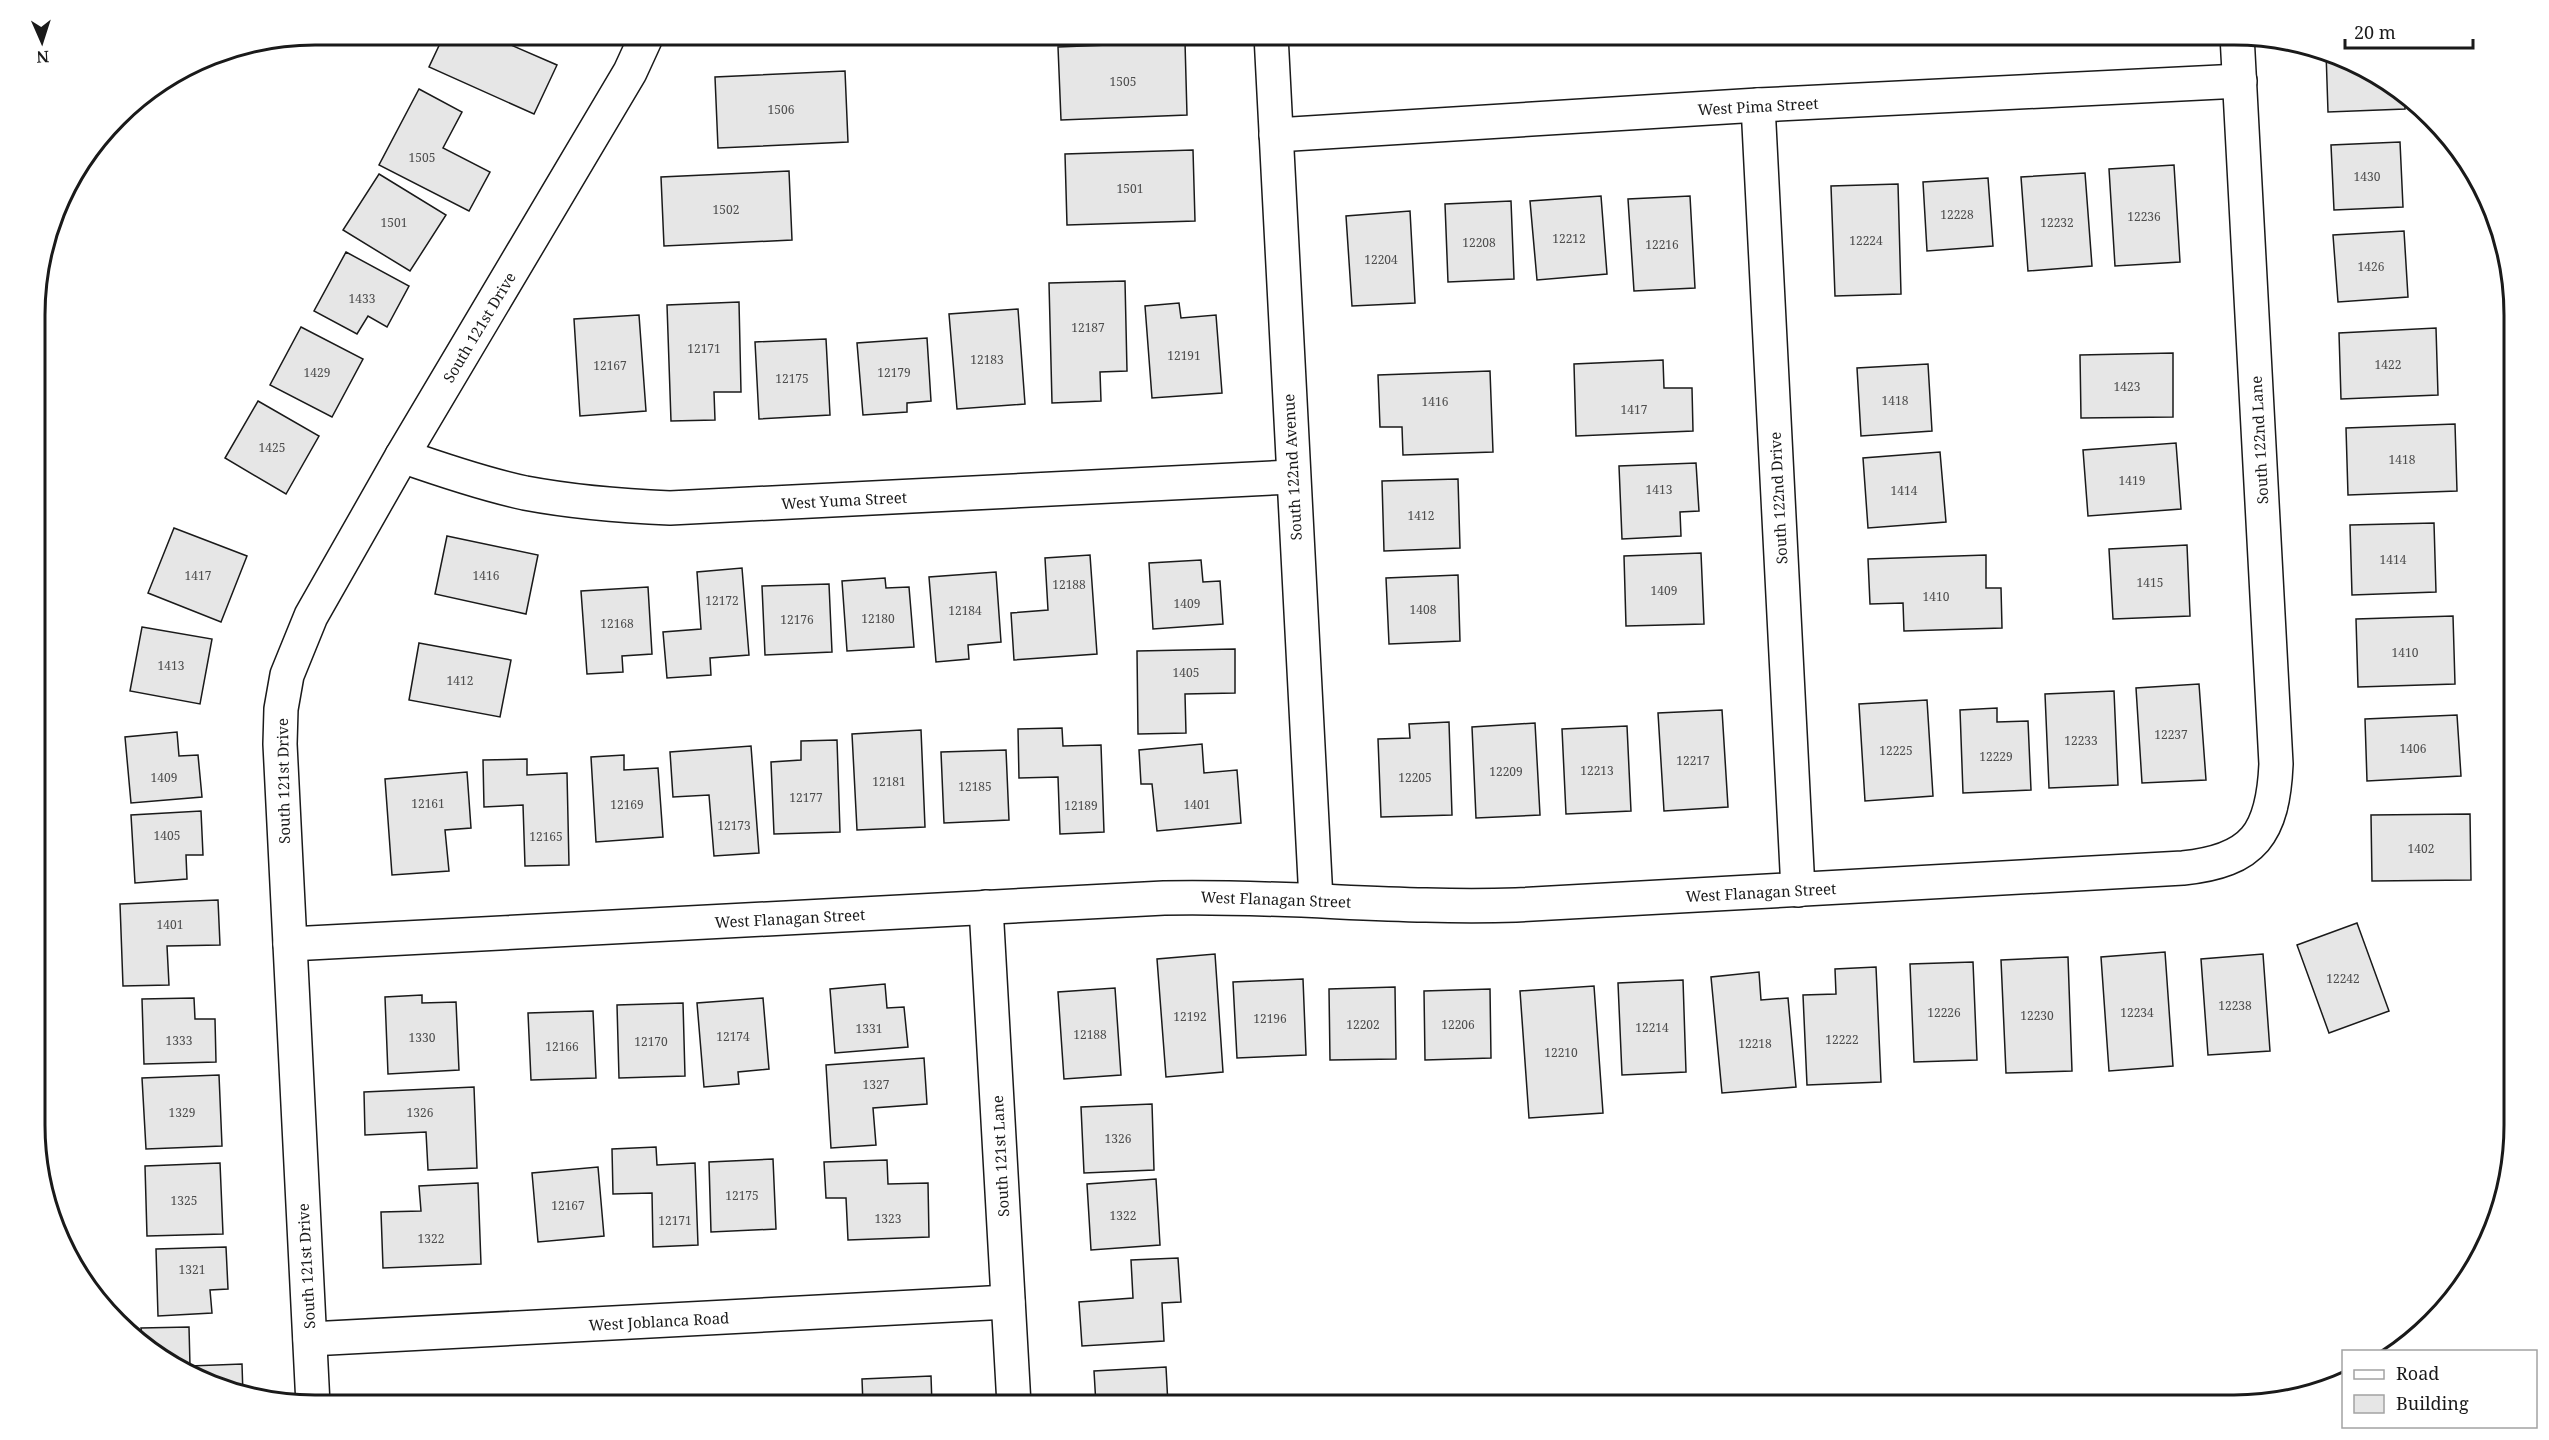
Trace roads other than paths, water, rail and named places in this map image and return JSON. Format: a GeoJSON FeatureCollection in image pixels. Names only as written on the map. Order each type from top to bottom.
{"type":"FeatureCollection","features":[{"type":"Feature","properties":{"kind":"street","name":"South 121st Drive"},"geometry":{"type":"LineString","coordinates":[[313,1395],[280,744],[281,709],[287,675],[311,616],[402,456],[630,72],[642,45]]}},
{"type":"Feature","properties":{"kind":"street","name":"South 122nd Avenue"},"geometry":{"type":"LineString","coordinates":[[1272,45],[1292,477],[1316,900]]}},
{"type":"Feature","properties":{"kind":"street","name":"South 122nd Lane"},"geometry":{"type":"LineString","coordinates":[[2238,45],[2276,764],[2275,790],[2269,817],[2255,841]]}},
{"type":"Feature","properties":{"kind":"street","name":"West Pima Street"},"geometry":{"type":"LineString","coordinates":[[1276,135],[1758,105],[2240,81]]}},
{"type":"Feature","properties":{"kind":"street","name":"South 122nd Drive"},"geometry":{"type":"LineString","coordinates":[[1758,105],[1798,890]]}},
{"type":"Feature","properties":{"kind":"street","name":"West Yuma Street"},"geometry":{"type":"LineString","coordinates":[[402,456],[468,478],[524,492],[621,506],[670,508],[1292,477]]}},
{"type":"Feature","properties":{"kind":"street","name":"West Flanagan Street"},"geometry":{"type":"LineString","coordinates":[[290,944],[1212,897],[1481,907],[2208,866],[2233,857],[2255,841]]}},
{"type":"Feature","properties":{"kind":"street","name":"South 121st Lane"},"geometry":{"type":"LineString","coordinates":[[987,907],[1013,1395]]}},
{"type":"Feature","properties":{"kind":"street","name":"West Joblanca Road"},"geometry":{"type":"LineString","coordinates":[[310,1339],[1008,1302]]}}]}
